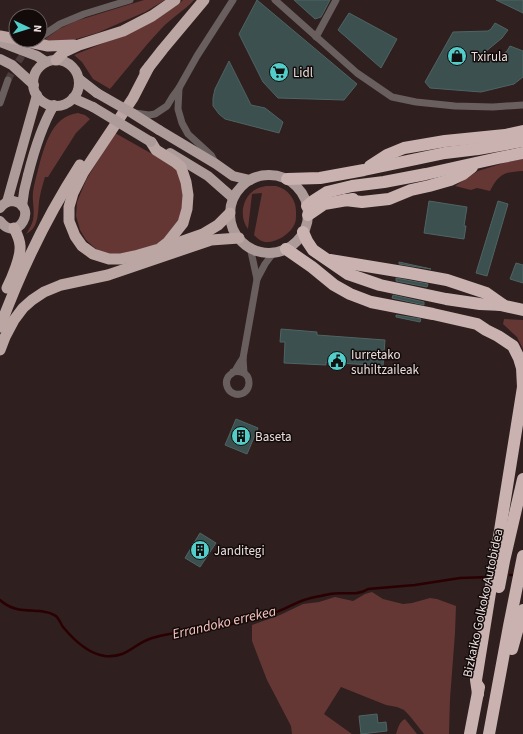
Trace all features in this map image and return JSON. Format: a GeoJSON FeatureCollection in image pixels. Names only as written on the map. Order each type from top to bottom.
{"type":"FeatureCollection","features":[{"type":"Feature","properties":{"kind":"highway"},"geometry":{"type":"LineString","coordinates":[[51,61],[64,52],[79,45],[123,30],[152,16],[175,0]]}},
{"type":"Feature","properties":{"kind":"highway"},"geometry":{"type":"LineString","coordinates":[[0,327],[30,255],[61,194],[98,137],[149,67],[204,0]]}},
{"type":"Feature","properties":{"kind":"highway"},"geometry":{"type":"LineString","coordinates":[[48,46],[79,45]]}},
{"type":"Feature","properties":{"kind":"highway"},"geometry":{"type":"LineString","coordinates":[[149,67],[133,98],[83,172],[73,193],[69,208],[69,221],[75,236],[82,246],[94,254],[109,259],[121,259],[159,249],[203,234],[218,225],[230,213]]}},
{"type":"Feature","properties":{"kind":"highway"},"geometry":{"type":"LineString","coordinates":[[287,180],[320,178],[376,168],[445,153],[523,130]]}},
{"type":"Feature","properties":{"kind":"highway"},"geometry":{"type":"LineString","coordinates":[[364,170],[387,155],[404,148],[445,141],[476,143],[523,141]]}},
{"type":"Feature","properties":{"kind":"highway"},"geometry":{"type":"LineString","coordinates":[[151,142],[156,150],[180,167],[186,182],[188,195],[187,210],[183,223],[168,242],[159,249]]}},
{"type":"Feature","properties":{"kind":"highway"},"geometry":{"type":"LineString","coordinates":[[307,210],[313,201],[327,192],[352,186],[426,174],[523,153]]}},
{"type":"Feature","properties":{"kind":"highway"},"geometry":{"type":"LineString","coordinates":[[307,210],[324,204],[345,200],[377,195],[398,195],[411,190],[450,180],[463,174],[478,162]]}},
{"type":"Feature","properties":{"kind":"highway"},"geometry":{"type":"LineString","coordinates":[[0,306],[12,278],[19,255],[19,240],[14,228]]}},
{"type":"Feature","properties":{"kind":"highway"},"geometry":{"type":"LineString","coordinates":[[303,232],[313,250],[326,259],[353,272],[523,310]]}},
{"type":"Feature","properties":{"kind":"highway"},"geometry":{"type":"LineString","coordinates":[[0,350],[14,320],[23,308],[44,292],[61,285],[108,275],[211,240],[239,238]]}},
{"type":"Feature","properties":{"kind":"highway"},"geometry":{"type":"LineString","coordinates":[[280,251],[298,256],[303,263],[328,285],[341,295],[351,300],[381,310],[482,327],[513,346],[519,358],[522,368],[523,387],[476,680],[478,694]]}},
{"type":"Feature","properties":{"kind":"highway","name":"Bizkaiko Golkoko Autobidea"},"geometry":{"type":"LineString","coordinates":[[470,734],[504,561],[523,478]]}},
{"type":"Feature","properties":{"kind":"highway"},"geometry":{"type":"LineString","coordinates":[[489,734],[523,556]]}},
{"type":"Feature","properties":{"kind":"highway"},"geometry":{"type":"LineString","coordinates":[[500,677],[510,652],[523,610]]}},
{"type":"Feature","properties":{"kind":"main road"},"geometry":{"type":"LineString","coordinates":[[0,42],[51,61]]}},
{"type":"Feature","properties":{"kind":"main road"},"geometry":{"type":"LineString","coordinates":[[0,59],[12,65],[35,90],[41,100],[47,104],[61,105],[68,103],[77,92],[79,79],[73,67],[62,60],[51,61],[41,66],[36,72],[34,78],[35,90],[3,205]]}},
{"type":"Feature","properties":{"kind":"main road"},"geometry":{"type":"LineString","coordinates":[[79,79],[97,93],[216,164],[233,176],[250,180]]}},
{"type":"Feature","properties":{"kind":"main road"},"geometry":{"type":"LineString","coordinates":[[73,98],[93,107],[208,176],[234,198]]}},
{"type":"Feature","properties":{"kind":"main road"},"geometry":{"type":"LineString","coordinates":[[1,224],[6,227],[14,228],[22,224],[25,217],[22,206],[23,196],[31,160],[41,130],[54,105]]}},
{"type":"Feature","properties":{"kind":"main road"},"geometry":{"type":"LineString","coordinates":[[275,175],[296,186],[303,195],[307,210],[307,224],[296,242],[280,251],[261,252],[245,244],[239,238],[234,231],[230,213],[234,198],[240,188],[250,180],[262,176],[275,175]]}},
{"type":"Feature","properties":{"kind":"main road"},"geometry":{"type":"LineString","coordinates":[[3,205],[15,201],[22,206]]}},
{"type":"Feature","properties":{"kind":"street"},"geometry":{"type":"LineString","coordinates":[[48,32],[60,24],[84,14],[130,0]]}},
{"type":"Feature","properties":{"kind":"street"},"geometry":{"type":"LineString","coordinates":[[132,113],[149,115],[156,114],[167,106],[233,0]]}},
{"type":"Feature","properties":{"kind":"street"},"geometry":{"type":"LineString","coordinates":[[227,9],[236,0]]}},
{"type":"Feature","properties":{"kind":"street"},"geometry":{"type":"LineString","coordinates":[[275,0],[356,73],[392,96],[416,102],[455,106],[493,107],[521,104]]}},
{"type":"Feature","properties":{"kind":"street"},"geometry":{"type":"LineString","coordinates":[[316,36],[336,0]]}},
{"type":"Feature","properties":{"kind":"street"},"geometry":{"type":"LineString","coordinates":[[0,104],[8,80]]}},
{"type":"Feature","properties":{"kind":"street"},"geometry":{"type":"LineString","coordinates":[[179,88],[178,109],[182,123],[188,134],[211,155],[216,164]]}},
{"type":"Feature","properties":{"kind":"street"},"geometry":{"type":"LineString","coordinates":[[250,247],[257,279]]}},
{"type":"Feature","properties":{"kind":"street"},"geometry":{"type":"LineString","coordinates":[[243,358],[228,378],[226,385],[230,392],[237,395],[244,392],[249,386],[249,379],[244,373],[243,358],[257,279],[265,264],[280,251]]}},
{"type":"Feature","properties":{"kind":"street"},"geometry":{"type":"LineString","coordinates":[[233,372],[244,373]]}},
{"type":"Feature","properties":{"kind":"shaded area"},"geometry":{"type":"Polygon","coordinates":[[[144,0],[165,0],[145,12],[97,33],[69,41],[57,42],[48,41],[48,37],[59,29],[76,21],[144,0]]]}},
{"type":"Feature","properties":{"kind":"shaded area"},"geometry":{"type":"Polygon","coordinates":[[[183,0],[194,0],[161,29],[110,89],[93,79],[82,62],[74,55],[111,40],[176,6],[183,0]]]}},
{"type":"Feature","properties":{"kind":"shaded area"},"geometry":{"type":"Polygon","coordinates":[[[78,113],[85,115],[90,119],[76,133],[48,177],[45,177],[40,194],[38,217],[34,227],[26,234],[33,220],[33,189],[46,143],[50,134],[61,120],[69,115],[78,113]]]}},
{"type":"Feature","properties":{"kind":"shaded area"},"geometry":{"type":"Polygon","coordinates":[[[115,133],[170,164],[179,171],[183,185],[182,213],[175,227],[163,240],[145,249],[118,255],[102,253],[86,240],[80,230],[76,216],[77,202],[86,180],[115,133]]]}},
{"type":"Feature","properties":{"kind":"shaded area"},"geometry":{"type":"Polygon","coordinates":[[[523,159],[523,171],[507,173],[499,177],[490,191],[477,188],[471,190],[455,186],[478,171],[507,162],[523,159]]]}},
{"type":"Feature","properties":{"kind":"shaded area"},"geometry":{"type":"Polygon","coordinates":[[[276,186],[285,190],[294,200],[296,209],[295,222],[290,231],[283,237],[269,242],[262,241],[254,235],[262,193],[252,194],[248,229],[245,225],[243,215],[244,205],[248,196],[260,187],[276,186]]]}},
{"type":"Feature","properties":{"kind":"shaded area"},"geometry":{"type":"Polygon","coordinates":[[[504,319],[523,320],[523,349],[517,337],[503,324],[504,319]]]}},
{"type":"Feature","properties":{"kind":"shaded area"},"geometry":{"type":"Polygon","coordinates":[[[372,592],[383,599],[403,604],[430,598],[456,606],[449,734],[424,734],[404,710],[386,705],[341,687],[324,714],[352,734],[292,734],[291,726],[267,680],[252,641],[252,625],[280,615],[303,604],[319,602],[335,597],[353,601],[372,592]]]}},
{"type":"Feature","properties":{"kind":"shaded area"},"geometry":{"type":"Polygon","coordinates":[[[405,719],[417,734],[396,734],[400,723],[405,719]]]}},
{"type":"Feature","properties":{"kind":"building"},"geometry":{"type":"Polygon","coordinates":[[[257,0],[357,84],[344,100],[278,98],[263,82],[239,34],[257,0]]]}},
{"type":"Feature","properties":{"kind":"building"},"geometry":{"type":"Polygon","coordinates":[[[294,0],[330,0],[321,17],[315,19],[294,0]]]}},
{"type":"Feature","properties":{"kind":"building"},"geometry":{"type":"Polygon","coordinates":[[[496,0],[523,0],[523,13],[496,0]]]}},
{"type":"Feature","properties":{"kind":"building"},"geometry":{"type":"Polygon","coordinates":[[[349,13],[397,39],[381,68],[338,30],[349,13]]]}},
{"type":"Feature","properties":{"kind":"building"},"geometry":{"type":"Polygon","coordinates":[[[495,23],[508,30],[502,38],[473,62],[499,57],[507,51],[510,46],[523,51],[523,77],[514,84],[481,92],[430,88],[425,82],[453,32],[488,31],[495,23]]]}},
{"type":"Feature","properties":{"kind":"building"},"geometry":{"type":"Polygon","coordinates":[[[229,61],[251,105],[265,108],[283,122],[279,133],[225,119],[213,106],[215,89],[229,61]]]}},
{"type":"Feature","properties":{"kind":"building"},"geometry":{"type":"Polygon","coordinates":[[[429,201],[467,207],[464,226],[466,226],[464,239],[424,233],[429,201]]]}},
{"type":"Feature","properties":{"kind":"building"},"geometry":{"type":"Polygon","coordinates":[[[498,201],[508,204],[487,276],[476,273],[498,201]]]}},
{"type":"Feature","properties":{"kind":"building"},"geometry":{"type":"Polygon","coordinates":[[[399,262],[431,269],[399,264],[399,262]]]}},
{"type":"Feature","properties":{"kind":"building"},"geometry":{"type":"Polygon","coordinates":[[[516,263],[523,265],[523,283],[510,279],[516,263]]]}},
{"type":"Feature","properties":{"kind":"building"},"geometry":{"type":"Polygon","coordinates":[[[396,278],[428,284],[427,287],[396,281],[396,278]]]}},
{"type":"Feature","properties":{"kind":"building"},"geometry":{"type":"Polygon","coordinates":[[[393,295],[424,302],[424,305],[392,298],[393,295]]]}},
{"type":"Feature","properties":{"kind":"building"},"geometry":{"type":"Polygon","coordinates":[[[396,315],[421,319],[420,322],[396,317],[396,315]]]}},
{"type":"Feature","properties":{"kind":"building"},"geometry":{"type":"Polygon","coordinates":[[[281,329],[317,332],[317,335],[385,340],[383,366],[326,362],[326,365],[284,363],[285,342],[280,342],[281,329]]]}},
{"type":"Feature","properties":{"kind":"building","name":"Baseta"},"geometry":{"type":"Polygon","coordinates":[[[236,419],[258,428],[247,454],[225,445],[236,419]]]}},
{"type":"Feature","properties":{"kind":"building","name":"Janditegi"},"geometry":{"type":"Polygon","coordinates":[[[200,533],[216,543],[200,567],[185,558],[200,533]]]}},
{"type":"Feature","properties":{"kind":"building"},"geometry":{"type":"Polygon","coordinates":[[[377,714],[378,723],[386,722],[387,731],[361,734],[359,716],[377,714]]]}},
{"type":"Feature","properties":{"kind":"waterway","name":"Errandoko errekea"},"geometry":{"type":"LineString","coordinates":[[0,600],[14,608],[52,614],[57,617],[67,632],[87,649],[99,655],[113,656],[125,653],[152,638],[179,632],[223,626],[262,617],[314,597],[335,593],[359,593],[368,589],[415,585],[460,578],[489,577]]}},
{"type":"Feature","properties":{"kind":"tunnel"},"geometry":{"type":"LineString","coordinates":[[8,80],[17,63],[28,48]]}},
{"type":"Feature","properties":{"kind":"place","name":"Txirula"},"geometry":{"type":"Point","coordinates":[457,56]}},
{"type":"Feature","properties":{"kind":"place","name":"Lidl"},"geometry":{"type":"Point","coordinates":[279,72]}},
{"type":"Feature","properties":{"kind":"place","name":"Iurretako suhiltzaileak"},"geometry":{"type":"Point","coordinates":[337,361]}},
{"type":"Feature","properties":{"kind":"place","name":"Baseta"},"geometry":{"type":"Point","coordinates":[241,436]}},
{"type":"Feature","properties":{"kind":"place","name":"Janditegi"},"geometry":{"type":"Point","coordinates":[200,550]}}]}
